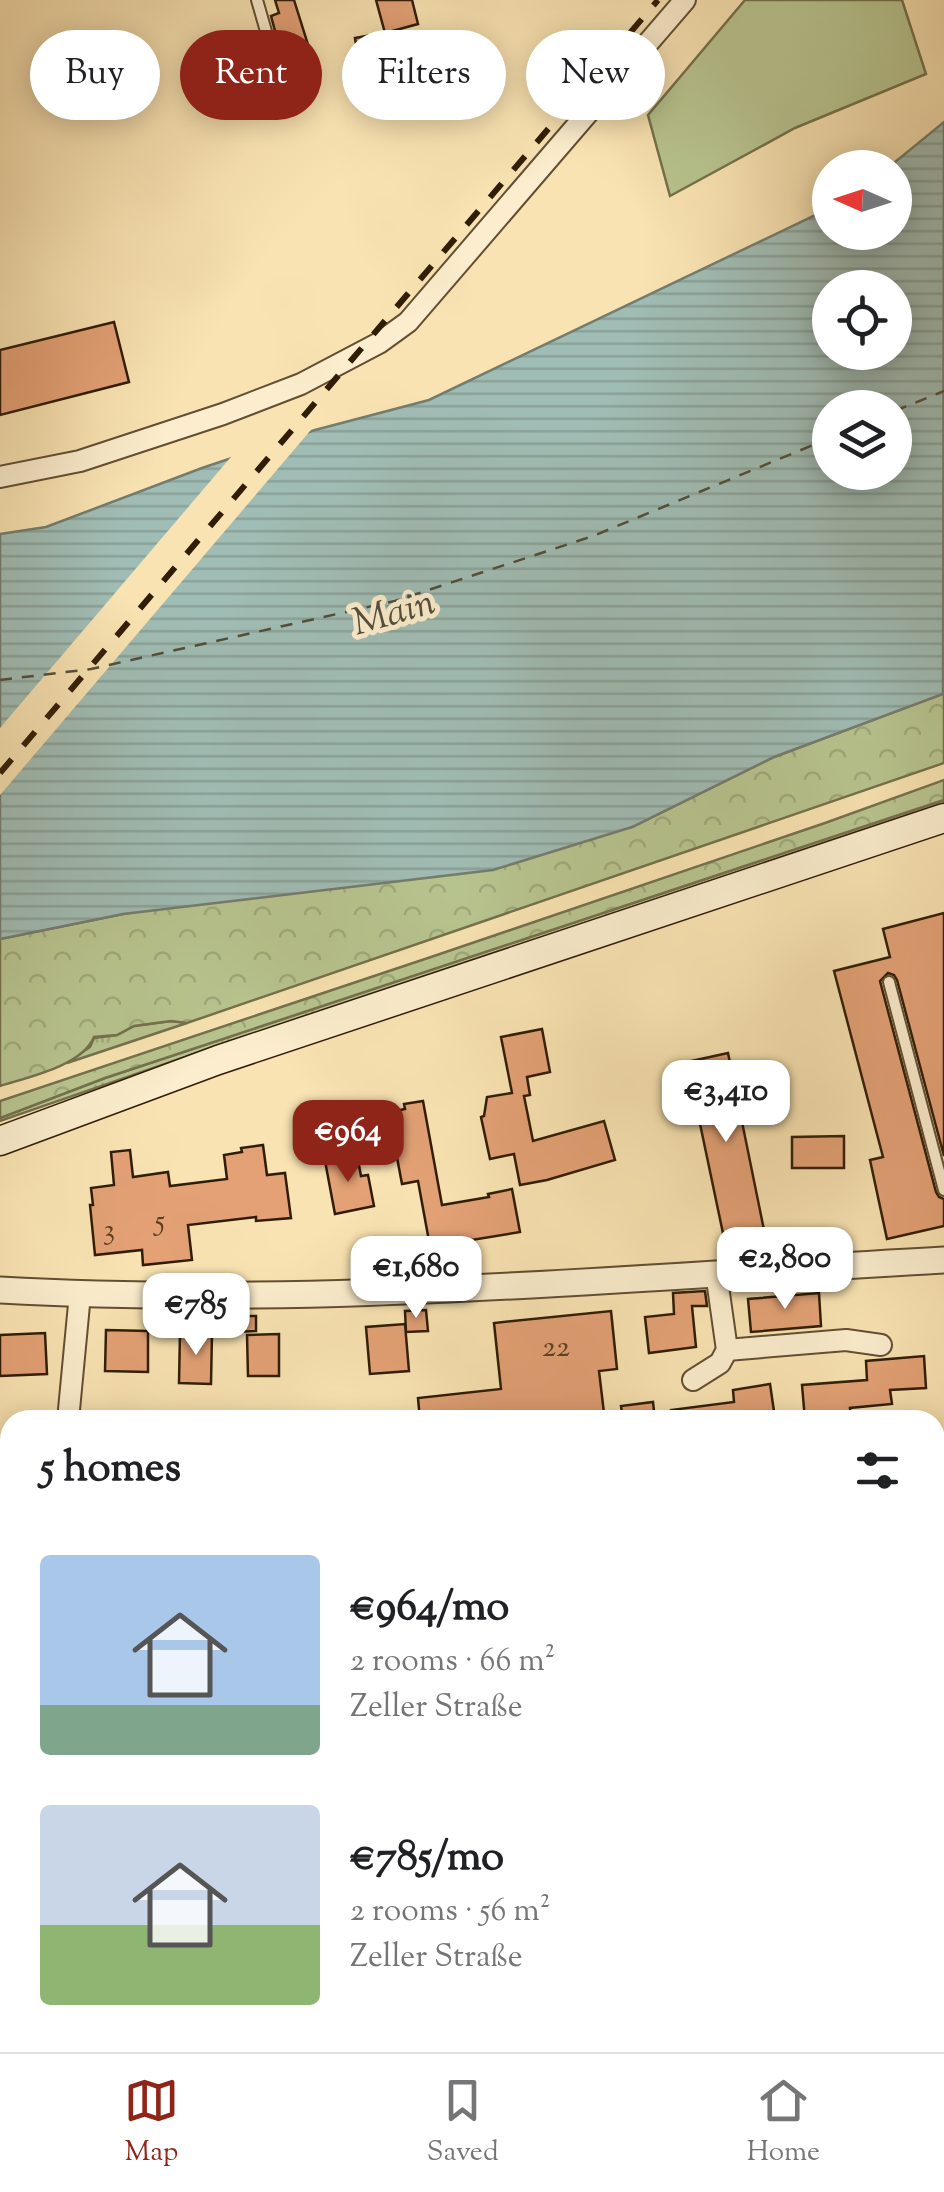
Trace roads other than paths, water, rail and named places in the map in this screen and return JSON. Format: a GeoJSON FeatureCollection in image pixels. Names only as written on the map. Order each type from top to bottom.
{"type":"FeatureCollection","features":[{"type":"Feature","properties":{"kind":"main road"},"geometry":{"type":"LineString","coordinates":[[2,1144],[218,1060],[944,818]]}},
{"type":"Feature","properties":{"kind":"street"},"geometry":{"type":"LineString","coordinates":[[0,476],[80,460],[223,414],[301,384],[379,343],[408,322],[684,0]]}},
{"type":"Feature","properties":{"kind":"street"},"geometry":{"type":"LineString","coordinates":[[0,1290],[302,1294],[523,1286],[944,1260]]}},
{"type":"Feature","properties":{"kind":"street"},"geometry":{"type":"LineString","coordinates":[[693,1380],[720,1362],[727,1350],[716,1272]]}},
{"type":"Feature","properties":{"kind":"street"},"geometry":{"type":"LineString","coordinates":[[69,1410],[80,1294]]}},
{"type":"Feature","properties":{"kind":"street"},"geometry":{"type":"LineString","coordinates":[[727,1350],[846,1340],[881,1345]]}},
{"type":"Feature","properties":{"kind":"lane"},"geometry":{"type":"LineString","coordinates":[[258,0],[266,30]]}},
{"type":"Feature","properties":{"kind":"lane"},"geometry":{"type":"LineString","coordinates":[[888,982],[944,1190]]}},
{"type":"Feature","properties":{"kind":"water","name":"Main"},"geometry":{"type":"Polygon","coordinates":[[[944,122],[943,694],[774,757],[632,827],[493,870],[123,914],[0,939],[0,534],[46,527],[315,430],[429,400],[812,217],[812,250],[912,250],[910,150],[944,122]]]}},
{"type":"Feature","properties":{"kind":"railway"},"geometry":{"type":"LineString","coordinates":[[0,773],[658,0]]}}]}
